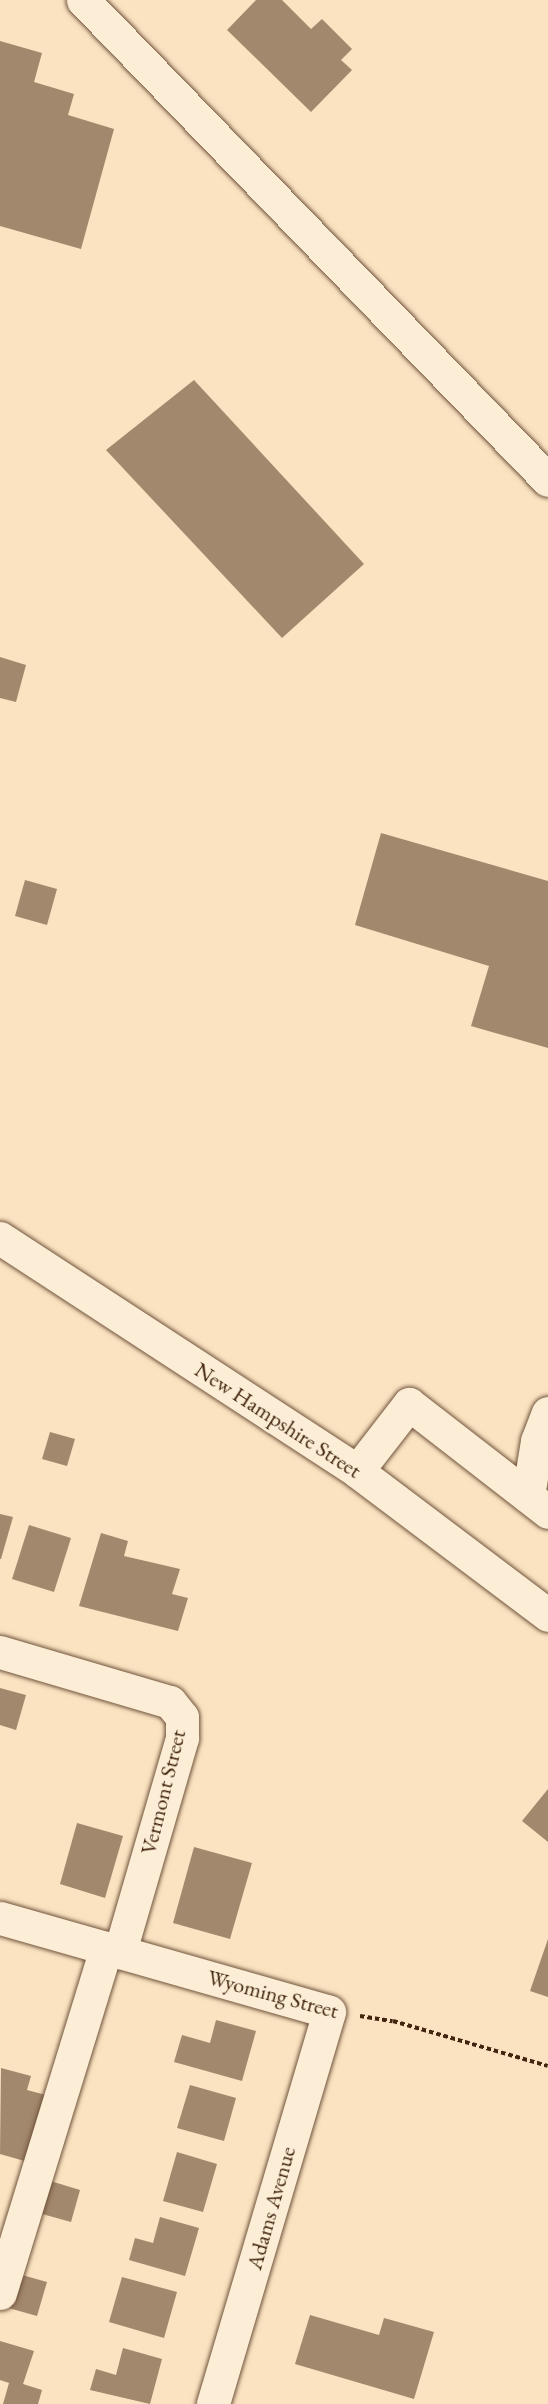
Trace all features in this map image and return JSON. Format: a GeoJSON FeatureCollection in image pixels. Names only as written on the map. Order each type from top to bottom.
{"type":"FeatureCollection","features":[{"type":"Feature","properties":{"kind":"street"},"geometry":{"type":"LineString","coordinates":[[83,0],[548,480]]}},
{"type":"Feature","properties":{"kind":"street","name":"New Hampshire Street"},"geometry":{"type":"LineString","coordinates":[[0,1238],[357,1471],[548,1615]]}},
{"type":"Feature","properties":{"kind":"street"},"geometry":{"type":"LineString","coordinates":[[357,1471],[409,1404],[538,1504]]}},
{"type":"Feature","properties":{"kind":"street"},"geometry":{"type":"LineString","coordinates":[[538,1504],[537,1441],[548,1413]]}},
{"type":"Feature","properties":{"kind":"street","name":"Vermont Street"},"geometry":{"type":"LineString","coordinates":[[0,1652],[170,1702],[182,1717],[182,1738],[0,2293]]}},
{"type":"Feature","properties":{"kind":"street","name":"Wyoming Street"},"geometry":{"type":"LineString","coordinates":[[0,1918],[329,2012]]}},
{"type":"Feature","properties":{"kind":"street","name":"Adams Avenue"},"geometry":{"type":"LineString","coordinates":[[213,2404],[329,2012]]}},
{"type":"Feature","properties":{"kind":"path","name":"Wyoming Street"},"geometry":{"type":"LineString","coordinates":[[329,2012],[393,2021],[548,2066]]}},
{"type":"Feature","properties":{"kind":"building"},"geometry":{"type":"Polygon","coordinates":[[[256,0],[282,0],[311,29],[322,19],[352,49],[341,60],[352,70],[311,112],[227,30],[256,0]]]}},
{"type":"Feature","properties":{"kind":"building"},"geometry":{"type":"Polygon","coordinates":[[[0,41],[42,53],[34,82],[74,94],[68,115],[114,129],[81,249],[0,226],[0,41]]]}},
{"type":"Feature","properties":{"kind":"building"},"geometry":{"type":"Polygon","coordinates":[[[194,380],[364,564],[282,638],[106,450],[194,380]]]}},
{"type":"Feature","properties":{"kind":"building"},"geometry":{"type":"Polygon","coordinates":[[[0,657],[26,665],[16,702],[0,698],[0,657]]]}},
{"type":"Feature","properties":{"kind":"building"},"geometry":{"type":"Polygon","coordinates":[[[381,833],[548,881],[548,1048],[471,1026],[489,966],[355,925],[381,833]]]}},
{"type":"Feature","properties":{"kind":"building"},"geometry":{"type":"Polygon","coordinates":[[[25,880],[57,889],[47,925],[15,916],[25,880]]]}},
{"type":"Feature","properties":{"kind":"building"},"geometry":{"type":"Polygon","coordinates":[[[50,1432],[75,1439],[67,1466],[42,1459],[50,1432]]]}},
{"type":"Feature","properties":{"kind":"building"},"geometry":{"type":"Polygon","coordinates":[[[0,1514],[13,1517],[1,1559],[0,1559],[0,1514]]]}},
{"type":"Feature","properties":{"kind":"building"},"geometry":{"type":"Polygon","coordinates":[[[29,1525],[71,1538],[54,1592],[12,1579],[29,1525]]]}},
{"type":"Feature","properties":{"kind":"building"},"geometry":{"type":"Polygon","coordinates":[[[101,1533],[128,1541],[124,1556],[180,1569],[172,1594],[188,1598],[178,1631],[79,1606],[101,1533]]]}},
{"type":"Feature","properties":{"kind":"building"},"geometry":{"type":"Polygon","coordinates":[[[0,1688],[26,1695],[16,1730],[0,1725],[0,1688]]]}},
{"type":"Feature","properties":{"kind":"building"},"geometry":{"type":"Polygon","coordinates":[[[548,1789],[548,1842],[522,1821],[548,1789]]]}},
{"type":"Feature","properties":{"kind":"building"},"geometry":{"type":"Polygon","coordinates":[[[77,1823],[123,1836],[105,1898],[60,1884],[77,1823]]]}},
{"type":"Feature","properties":{"kind":"building"},"geometry":{"type":"Polygon","coordinates":[[[194,1847],[252,1863],[230,1939],[173,1923],[194,1847]]]}},
{"type":"Feature","properties":{"kind":"building"},"geometry":{"type":"Polygon","coordinates":[[[548,1939],[548,1997],[530,1991],[548,1939]]]}},
{"type":"Feature","properties":{"kind":"building"},"geometry":{"type":"Polygon","coordinates":[[[216,2020],[256,2031],[242,2081],[174,2062],[182,2035],[210,2043],[216,2020]]]}},
{"type":"Feature","properties":{"kind":"building"},"geometry":{"type":"Polygon","coordinates":[[[1,2068],[31,2076],[27,2090],[46,2095],[28,2162],[0,2154],[1,2068]]]}},
{"type":"Feature","properties":{"kind":"building"},"geometry":{"type":"Polygon","coordinates":[[[190,2085],[236,2098],[224,2141],[177,2128],[190,2085]]]}},
{"type":"Feature","properties":{"kind":"building"},"geometry":{"type":"Polygon","coordinates":[[[177,2152],[217,2164],[203,2212],[163,2201],[177,2152]]]}},
{"type":"Feature","properties":{"kind":"building"},"geometry":{"type":"Polygon","coordinates":[[[44,2179],[80,2190],[71,2222],[35,2212],[44,2179]]]}},
{"type":"Feature","properties":{"kind":"building"},"geometry":{"type":"Polygon","coordinates":[[[160,2217],[199,2228],[185,2276],[129,2260],[135,2238],[153,2243],[160,2217]]]}},
{"type":"Feature","properties":{"kind":"building"},"geometry":{"type":"Polygon","coordinates":[[[15,2273],[47,2282],[37,2316],[5,2307],[15,2273]]]}},
{"type":"Feature","properties":{"kind":"building"},"geometry":{"type":"Polygon","coordinates":[[[122,2277],[177,2292],[164,2338],[109,2322],[122,2277]]]}},
{"type":"Feature","properties":{"kind":"building"},"geometry":{"type":"Polygon","coordinates":[[[310,2315],[379,2335],[384,2318],[434,2332],[414,2399],[295,2364],[310,2315]]]}},
{"type":"Feature","properties":{"kind":"building"},"geometry":{"type":"Polygon","coordinates":[[[0,2341],[34,2351],[23,2384],[42,2390],[38,2404],[3,2404],[9,2383],[0,2380],[0,2341]]]}},
{"type":"Feature","properties":{"kind":"building"},"geometry":{"type":"Polygon","coordinates":[[[123,2348],[162,2359],[150,2404],[90,2390],[96,2369],[116,2375],[123,2348]]]}}]}
